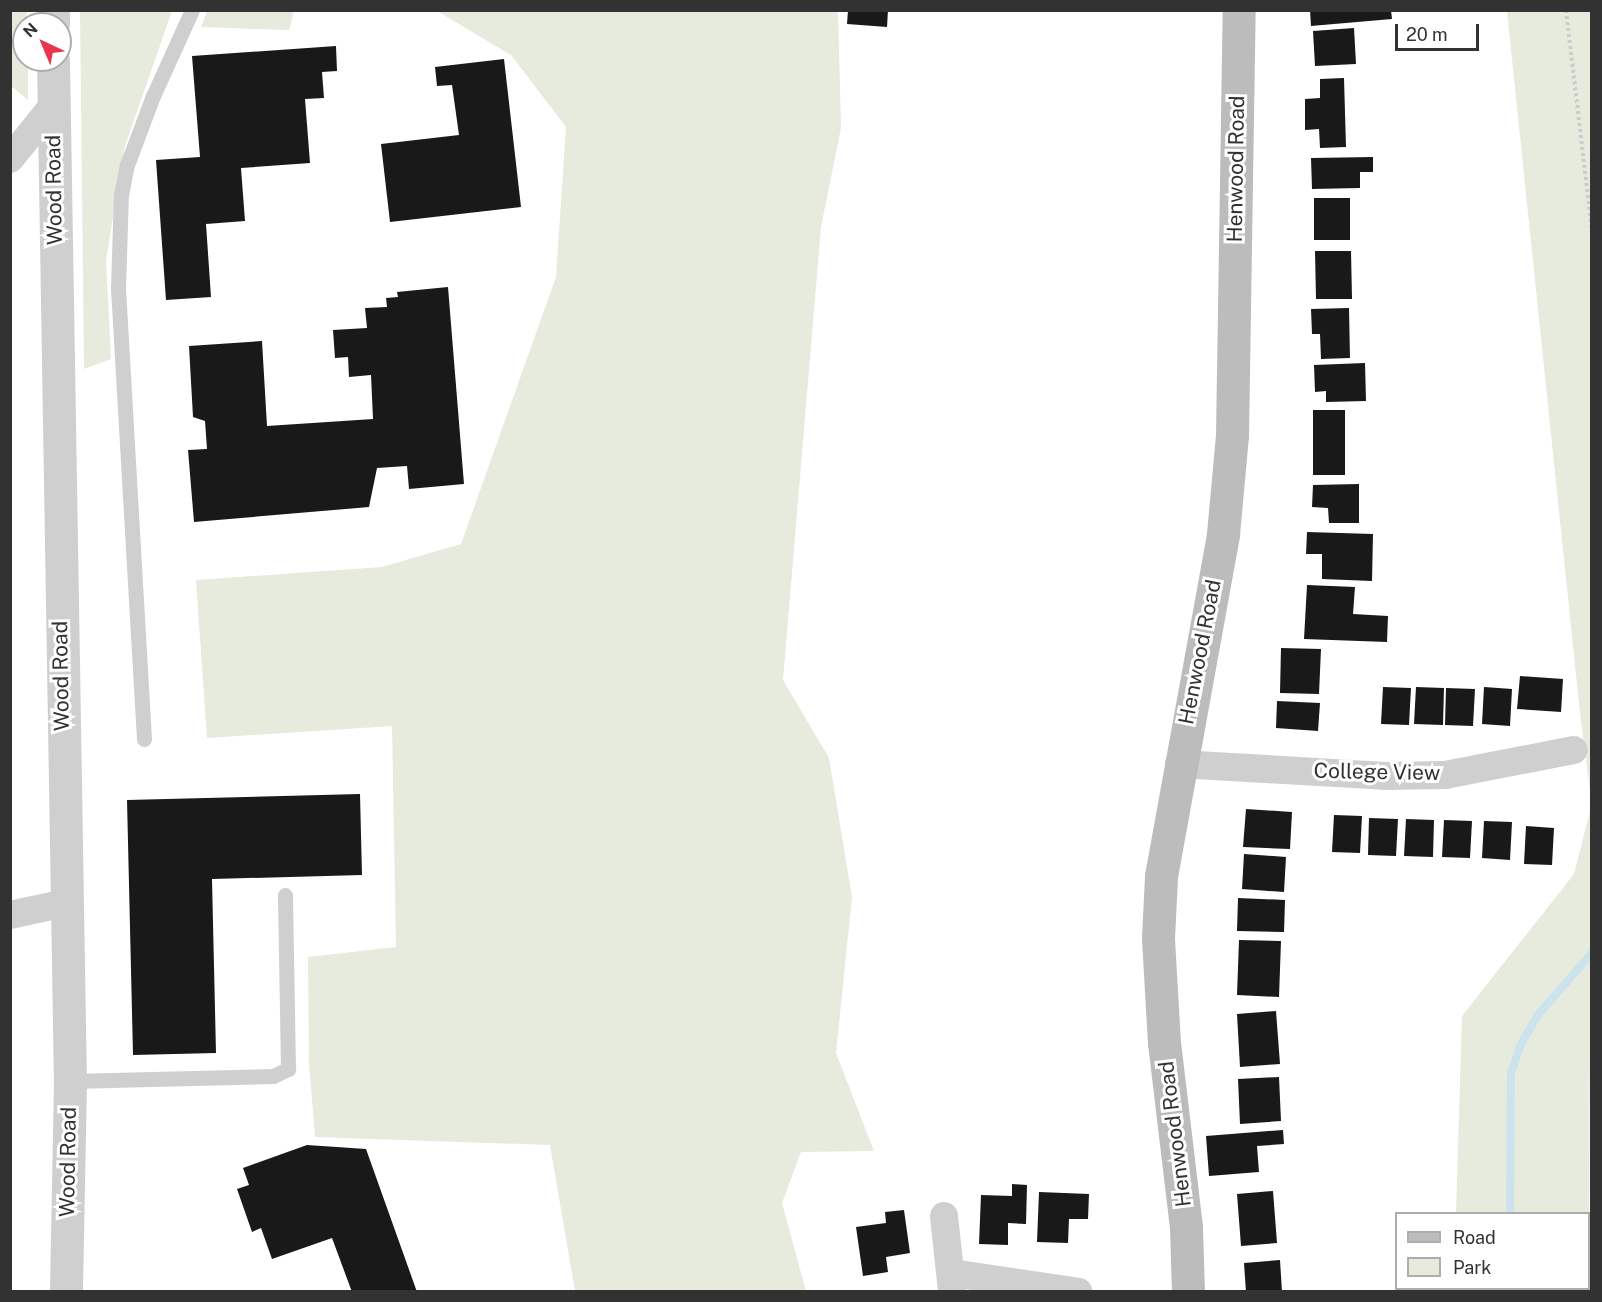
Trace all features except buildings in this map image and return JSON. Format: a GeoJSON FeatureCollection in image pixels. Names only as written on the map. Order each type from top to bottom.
{"type":"FeatureCollection","features":[{"type":"Feature","properties":{"kind":"main road","name":"Henwood Road"},"geometry":{"type":"LineString","coordinates":[[1188,1292],[1186,1227],[1164,1043],[1158,938],[1161,876],[1179,764],[1223,534],[1232,436],[1239,10]]}},
{"type":"Feature","properties":{"kind":"street","name":"Wood Road"},"geometry":{"type":"LineString","coordinates":[[53,72],[65,903],[70,1081],[66,1292]]}},
{"type":"Feature","properties":{"kind":"street"},"geometry":{"type":"LineString","coordinates":[[10,159],[52,107]]}},
{"type":"Feature","properties":{"kind":"street","name":"College View"},"geometry":{"type":"LineString","coordinates":[[1179,764],[1384,776],[1445,775],[1574,750]]}},
{"type":"Feature","properties":{"kind":"street"},"geometry":{"type":"LineString","coordinates":[[10,915],[65,903]]}},
{"type":"Feature","properties":{"kind":"street"},"geometry":{"type":"LineString","coordinates":[[944,1216],[952,1282],[1079,1292]]}},
{"type":"Feature","properties":{"kind":"lane"},"geometry":{"type":"LineString","coordinates":[[144,739],[118,288],[121,195],[128,165],[150,106],[192,10]]}},
{"type":"Feature","properties":{"kind":"lane"},"geometry":{"type":"LineString","coordinates":[[70,1081],[273,1076],[288,1069],[285,895]]}},
{"type":"Feature","properties":{"kind":"path"},"geometry":{"type":"LineString","coordinates":[[1566,10],[1592,231]]}},
{"type":"Feature","properties":{"kind":"green space"},"geometry":{"type":"Polygon","coordinates":[[[207,10],[294,11],[289,30],[201,27],[207,10]]]}},
{"type":"Feature","properties":{"kind":"green space"},"geometry":{"type":"Polygon","coordinates":[[[10,11],[27,11],[12,12],[12,72],[28,72],[28,100],[11,86],[10,11]]]}},
{"type":"Feature","properties":{"kind":"green space"},"geometry":{"type":"Polygon","coordinates":[[[80,11],[172,11],[125,146],[106,260],[111,359],[84,369],[80,11]]]}},
{"type":"Feature","properties":{"kind":"green space"},"geometry":{"type":"Polygon","coordinates":[[[437,11],[838,11],[841,128],[821,227],[783,680],[829,758],[852,897],[836,1053],[874,1151],[801,1152],[782,1203],[806,1291],[575,1291],[550,1145],[315,1137],[309,1062],[308,957],[396,947],[392,726],[207,738],[196,580],[382,567],[461,544],[556,277],[566,127],[511,55],[437,11]]]}},
{"type":"Feature","properties":{"kind":"green space"},"geometry":{"type":"Polygon","coordinates":[[[1507,11],[1591,11],[1591,799],[1580,713],[1507,11]]]}},
{"type":"Feature","properties":{"kind":"green space"},"geometry":{"type":"Polygon","coordinates":[[[1591,807],[1589,1212],[1456,1212],[1462,1016],[1574,874],[1591,807]]]}},
{"type":"Feature","properties":{"kind":"green space"},"geometry":{"type":"Polygon","coordinates":[[[1455,1290],[1542,1290],[1455,1292],[1455,1290]]]}},
{"type":"Feature","properties":{"kind":"waterway"},"geometry":{"type":"LineString","coordinates":[[1510,1212],[1511,1073],[1521,1044],[1537,1016],[1592,953]]}}]}
